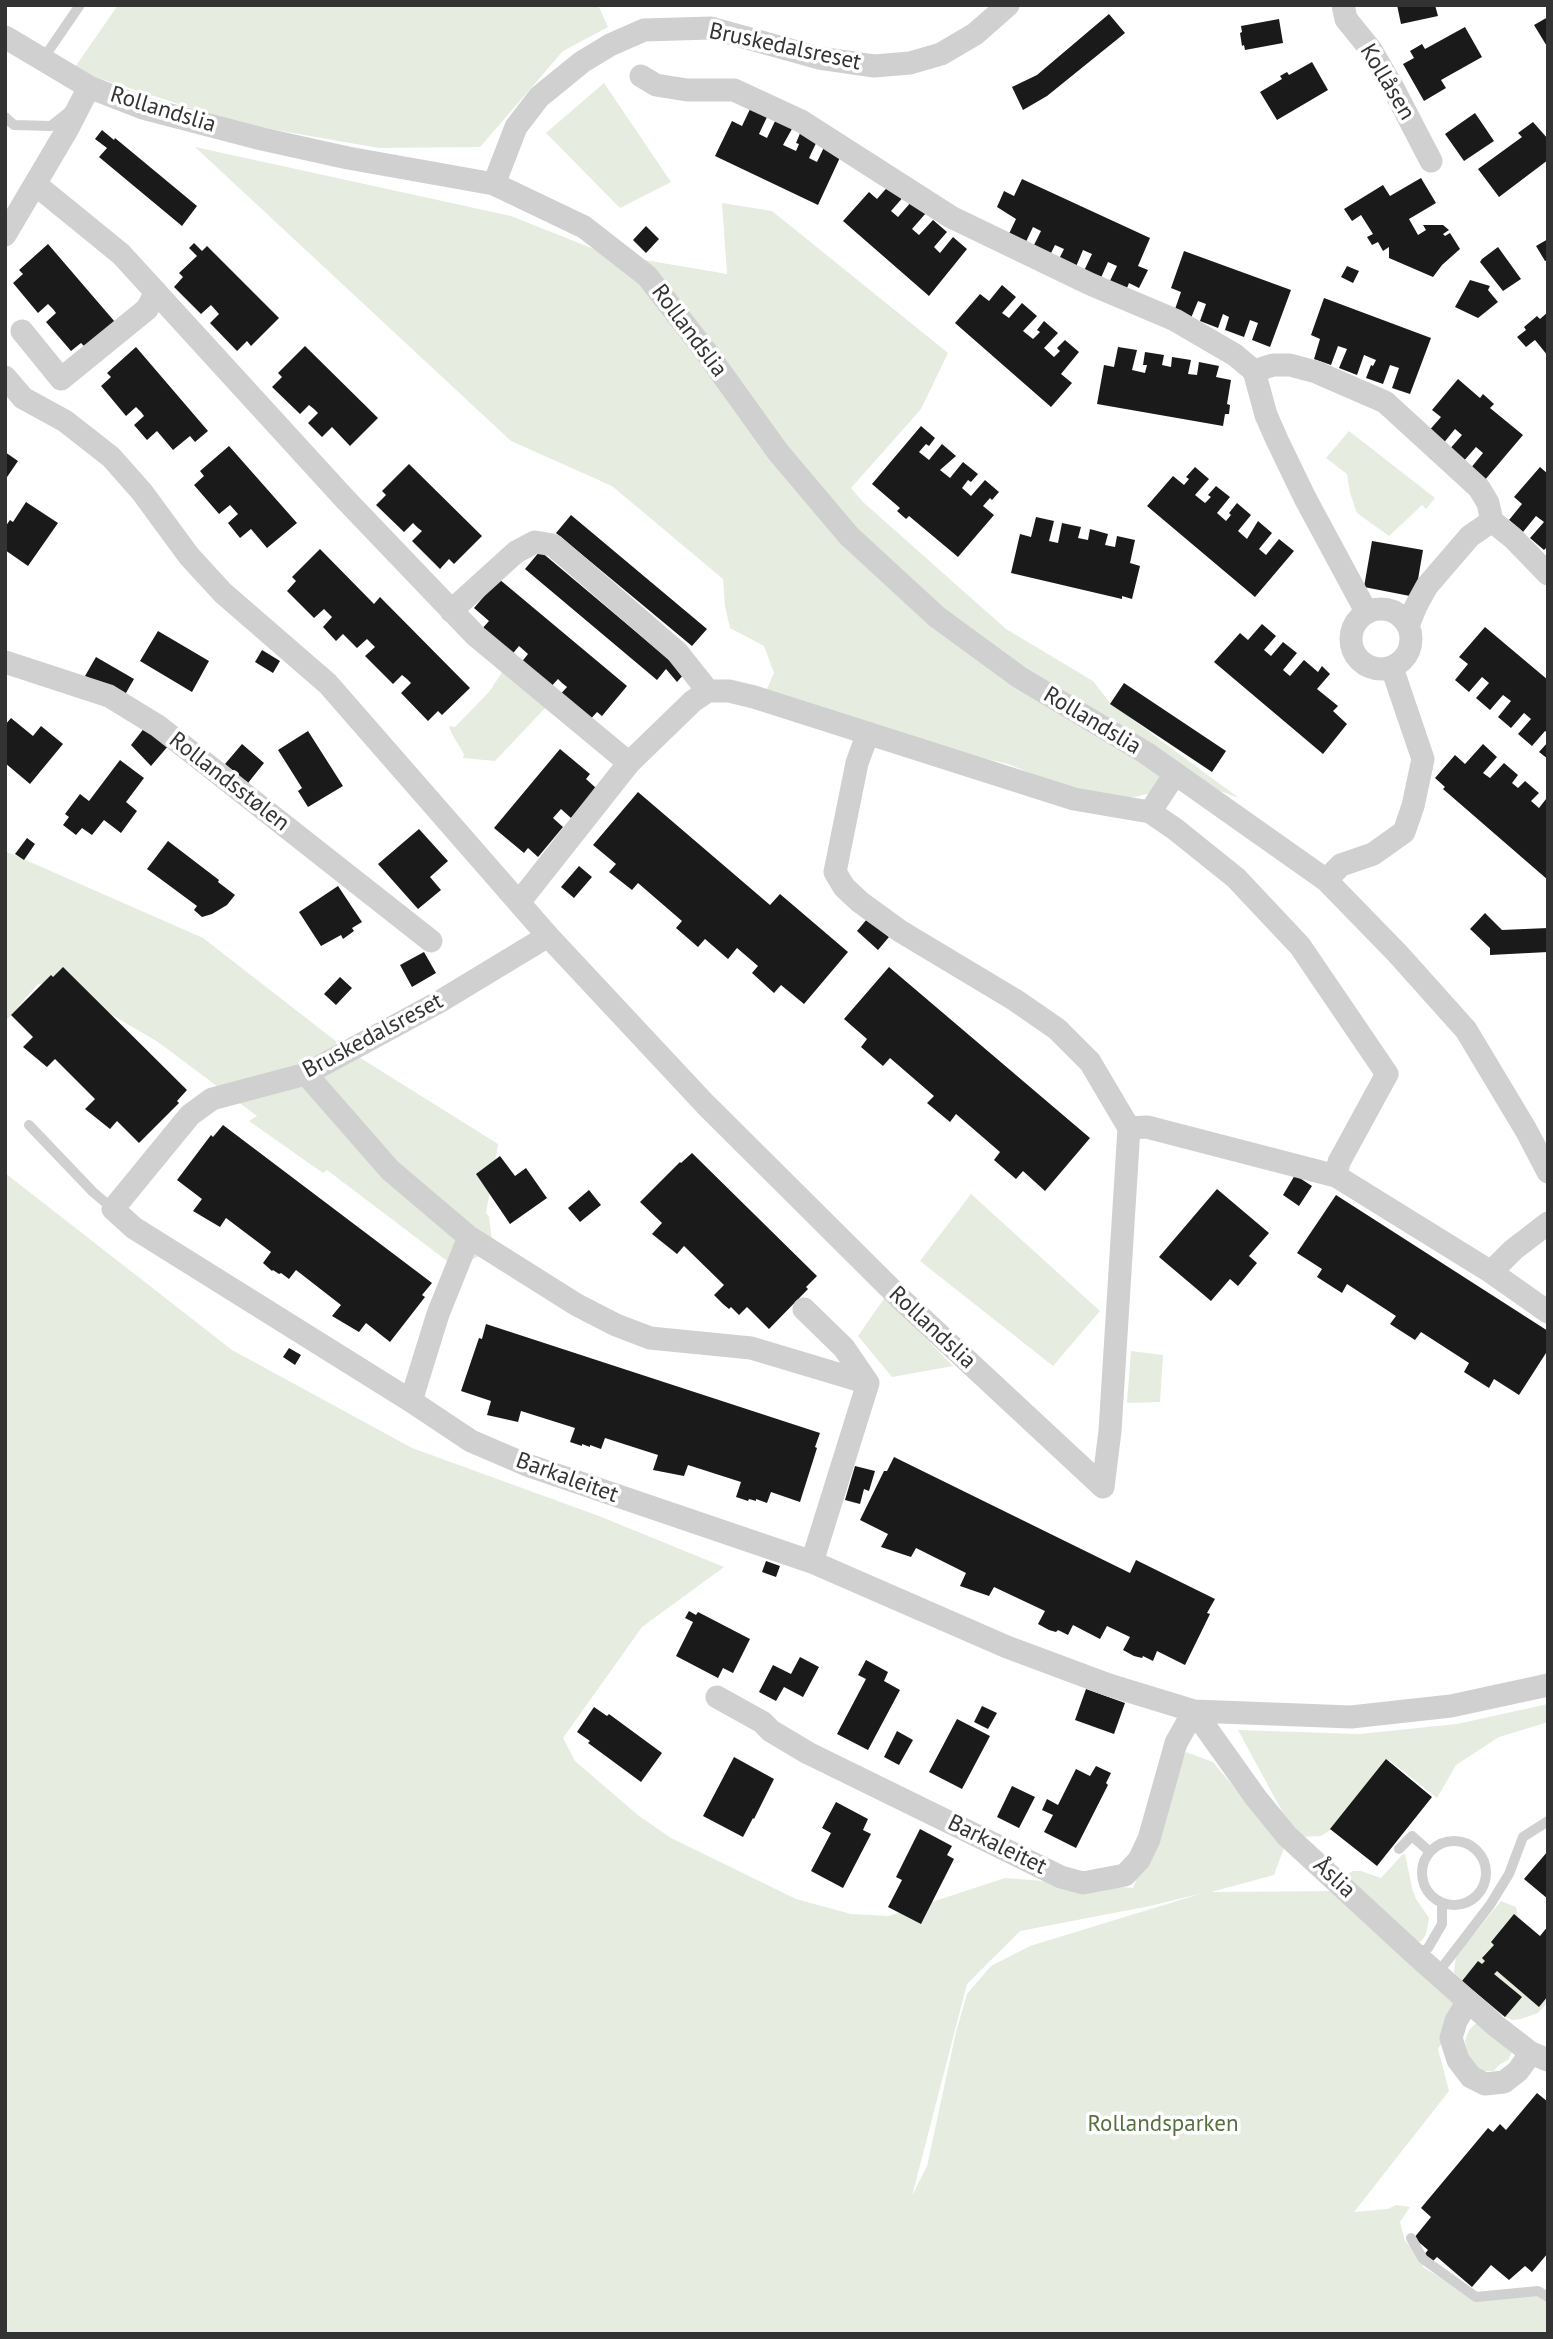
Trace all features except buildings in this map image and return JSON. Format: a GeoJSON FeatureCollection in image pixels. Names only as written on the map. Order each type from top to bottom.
{"type":"FeatureCollection","features":[{"type":"Feature","properties":{"kind":"street","name":"Bruskedalsreset"},"geometry":{"type":"LineString","coordinates":[[494,184],[516,127],[539,97],[582,62],[610,45],[644,30],[711,28],[819,58],[874,66],[910,63],[941,54],[975,34],[1008,5]]}},
{"type":"Feature","properties":{"kind":"street","name":"Kollåsen"},"geometry":{"type":"LineString","coordinates":[[1343,5],[1346,19],[1385,74],[1432,161]]}},
{"type":"Feature","properties":{"kind":"street","name":"Rollandslia"},"geometry":{"type":"LineString","coordinates":[[5,37],[43,59],[84,95],[348,158],[494,184],[584,227],[647,276],[707,353],[778,452],[831,515],[849,536],[937,617],[1019,677],[1146,753],[1326,880],[1398,954],[1466,1030],[1548,1172]]}},
{"type":"Feature","properties":{"kind":"street"},"geometry":{"type":"LineString","coordinates":[[641,76],[656,85],[687,90],[734,90],[802,121],[951,217],[1090,284],[1175,320],[1221,345],[1254,370],[1266,415],[1277,440],[1367,613]]}},
{"type":"Feature","properties":{"kind":"street","name":"Rollandslia"},"geometry":{"type":"LineString","coordinates":[[5,235],[11,209],[35,184],[84,95]]}},
{"type":"Feature","properties":{"kind":"street"},"geometry":{"type":"LineString","coordinates":[[35,184],[121,254],[342,496],[476,636],[629,763]]}},
{"type":"Feature","properties":{"kind":"street"},"geometry":{"type":"LineString","coordinates":[[22,331],[61,379],[147,309],[156,292]]}},
{"type":"Feature","properties":{"kind":"street"},"geometry":{"type":"LineString","coordinates":[[1254,370],[1273,365],[1290,365],[1316,372],[1385,402],[1479,488],[1488,503],[1492,521],[1548,574]]}},
{"type":"Feature","properties":{"kind":"street","name":"Rollandslia"},"geometry":{"type":"LineString","coordinates":[[5,377],[23,398],[65,421],[111,457],[142,492],[189,556],[223,593],[328,684],[548,936],[705,1104],[893,1292],[1103,1487],[1110,1431],[1129,1128]]}},
{"type":"Feature","properties":{"kind":"street"},"geometry":{"type":"LineString","coordinates":[[1408,626],[1427,586],[1470,536],[1492,521]]}},
{"type":"Feature","properties":{"kind":"street"},"geometry":{"type":"LineString","coordinates":[[452,611],[516,552],[535,542],[553,545],[677,652],[708,691]]}},
{"type":"Feature","properties":{"kind":"street"},"geometry":{"type":"LineString","coordinates":[[1386,609],[1403,618],[1408,626],[1410,646],[1407,655],[1392,668],[1372,668],[1356,656],[1352,647],[1353,627],[1367,613],[1386,609]]}},
{"type":"Feature","properties":{"kind":"street","name":"Rollandsstølen"},"geometry":{"type":"LineString","coordinates":[[5,662],[109,696],[158,726],[431,941]]}},
{"type":"Feature","properties":{"kind":"street"},"geometry":{"type":"LineString","coordinates":[[1326,880],[1340,865],[1373,854],[1404,832],[1413,806],[1423,759],[1392,668]]}},
{"type":"Feature","properties":{"kind":"street"},"geometry":{"type":"LineString","coordinates":[[520,901],[629,763],[693,701],[708,691],[729,691],[754,697],[1074,799],[1150,812],[1236,878],[1300,946],[1387,1074],[1339,1162],[1336,1176]]}},
{"type":"Feature","properties":{"kind":"street"},"geometry":{"type":"LineString","coordinates":[[868,733],[857,763],[835,872],[844,887],[860,902],[900,931],[1015,1000],[1057,1029],[1090,1062],[1129,1128],[1147,1127],[1336,1176],[1491,1272],[1548,1312]]}},
{"type":"Feature","properties":{"kind":"street"},"geometry":{"type":"LineString","coordinates":[[1150,812],[1175,774]]}},
{"type":"Feature","properties":{"kind":"street","name":"Bruskedalsreset"},"geometry":{"type":"LineString","coordinates":[[113,1209],[190,1115],[212,1099],[306,1074],[439,1002],[548,936]]}},
{"type":"Feature","properties":{"kind":"street"},"geometry":{"type":"LineString","coordinates":[[306,1074],[390,1170],[469,1237],[577,1305],[616,1325],[650,1338],[751,1348],[868,1383]]}},
{"type":"Feature","properties":{"kind":"street","name":"Barkaleitet"},"geometry":{"type":"LineString","coordinates":[[113,1209],[134,1228],[471,1441],[527,1465],[812,1562],[1007,1647],[1109,1685],[1194,1711],[1351,1717],[1451,1706],[1548,1685]]}},
{"type":"Feature","properties":{"kind":"street"},"geometry":{"type":"LineString","coordinates":[[1491,1272],[1513,1250],[1548,1223]]}},
{"type":"Feature","properties":{"kind":"street"},"geometry":{"type":"LineString","coordinates":[[411,1401],[438,1314],[469,1237]]}},
{"type":"Feature","properties":{"kind":"street"},"geometry":{"type":"LineString","coordinates":[[804,1309],[844,1348],[868,1383]]}},
{"type":"Feature","properties":{"kind":"street"},"geometry":{"type":"LineString","coordinates":[[812,1562],[868,1383]]}},
{"type":"Feature","properties":{"kind":"street","name":"Barkaleitet"},"geometry":{"type":"LineString","coordinates":[[717,1697],[808,1753],[1061,1877],[1083,1883],[1125,1875],[1139,1860],[1149,1839],[1175,1743],[1194,1711]]}},
{"type":"Feature","properties":{"kind":"street","name":"Åslia"},"geometry":{"type":"LineString","coordinates":[[1194,1711],[1256,1798],[1287,1836],[1468,2001],[1543,2057]]}},
{"type":"Feature","properties":{"kind":"street"},"geometry":{"type":"LineString","coordinates":[[1468,2001],[1456,2021],[1451,2038],[1458,2060],[1471,2077],[1485,2084],[1504,2082],[1543,2057]]}},
{"type":"Feature","properties":{"kind":"lane"},"geometry":{"type":"LineString","coordinates":[[43,59],[80,5]]}},
{"type":"Feature","properties":{"kind":"lane"},"geometry":{"type":"LineString","coordinates":[[5,117],[14,125],[51,126],[84,95]]}},
{"type":"Feature","properties":{"kind":"lane","name":"Barkaleitet"},"geometry":{"type":"LineString","coordinates":[[29,1125],[93,1192],[113,1209]]}},
{"type":"Feature","properties":{"kind":"lane"},"geometry":{"type":"LineString","coordinates":[[1437,1974],[1499,1892],[1523,1837],[1548,1821]]}},
{"type":"Feature","properties":{"kind":"lane"},"geometry":{"type":"LineString","coordinates":[[1399,1849],[1412,1836],[1430,1852]]}},
{"type":"Feature","properties":{"kind":"lane"},"geometry":{"type":"LineString","coordinates":[[1447,1842],[1467,1843],[1483,1857],[1486,1867],[1483,1887],[1470,1901],[1451,1905],[1442,1903],[1433,1898],[1423,1881],[1424,1861],[1437,1846],[1447,1842]]}},
{"type":"Feature","properties":{"kind":"lane"},"geometry":{"type":"LineString","coordinates":[[1483,1887],[1499,1892]]}},
{"type":"Feature","properties":{"kind":"lane"},"geometry":{"type":"LineString","coordinates":[[1416,1955],[1428,1948],[1442,1924],[1442,1903]]}},
{"type":"Feature","properties":{"kind":"lane"},"geometry":{"type":"LineString","coordinates":[[1411,2238],[1423,2259],[1476,2297],[1538,2291],[1548,2297]]}},
{"type":"Feature","properties":{"kind":"green space"},"geometry":{"type":"Polygon","coordinates":[[[118,5],[598,5],[608,27],[563,51],[480,147],[379,148],[241,124],[73,70],[118,5]]]}},
{"type":"Feature","properties":{"kind":"green space"},"geometry":{"type":"Polygon","coordinates":[[[604,83],[671,182],[620,208],[546,133],[604,83]]]}},
{"type":"Feature","properties":{"kind":"green space"},"geometry":{"type":"Polygon","coordinates":[[[195,147],[511,216],[624,261],[633,258],[727,274],[722,203],[772,211],[948,353],[921,409],[851,488],[863,502],[1006,629],[1093,681],[1110,703],[1239,798],[1201,784],[1135,797],[1113,797],[1070,789],[1008,764],[965,754],[766,691],[774,673],[764,646],[730,628],[723,579],[612,486],[511,441],[195,147]]]}},
{"type":"Feature","properties":{"kind":"green space"},"geometry":{"type":"Polygon","coordinates":[[[1349,431],[1435,498],[1426,509],[1422,505],[1389,536],[1357,513],[1347,474],[1326,458],[1349,431]]]}},
{"type":"Feature","properties":{"kind":"green space"},"geometry":{"type":"Polygon","coordinates":[[[502,666],[548,705],[495,761],[463,758],[464,754],[449,726],[455,727],[489,692],[501,674],[502,666]]]}},
{"type":"Feature","properties":{"kind":"green space"},"geometry":{"type":"Polygon","coordinates":[[[5,851],[203,938],[346,1049],[498,1144],[486,1213],[489,1216],[493,1250],[455,1267],[327,1170],[323,1173],[249,1121],[257,1116],[158,1042],[56,982],[38,984],[5,1022],[5,851]]]}},
{"type":"Feature","properties":{"kind":"green space","name":"Rollandsparken"},"geometry":{"type":"Polygon","coordinates":[[[5,1173],[232,1350],[412,1448],[599,1516],[724,1567],[642,1627],[563,1738],[575,1761],[639,1816],[671,1838],[796,1899],[851,1914],[889,1916],[1005,1878],[1133,1888],[1186,1752],[1213,1762],[1284,1848],[1274,1875],[1211,1892],[1347,1891],[1468,2001],[1438,2049],[1449,2091],[1354,2212],[1388,2209],[1396,2205],[1410,2207],[1400,2222],[1405,2241],[1420,2256],[1423,2267],[1472,2297],[1538,2293],[1548,2300],[1548,2334],[5,2334],[5,1173]],[[1203,1893],[1020,1931],[967,1984],[912,2196],[927,2166],[956,2032],[967,1994],[991,1966],[1030,1946],[1203,1893]]]}},
{"type":"Feature","properties":{"kind":"green space"},"geometry":{"type":"Polygon","coordinates":[[[971,1194],[1100,1311],[1053,1366],[920,1261],[971,1194]]]}},
{"type":"Feature","properties":{"kind":"green space"},"geometry":{"type":"Polygon","coordinates":[[[885,1297],[953,1366],[892,1377],[858,1336],[885,1297]]]}},
{"type":"Feature","properties":{"kind":"green space"},"geometry":{"type":"Polygon","coordinates":[[[1131,1351],[1163,1355],[1160,1402],[1127,1403],[1131,1351]]]}},
{"type":"Feature","properties":{"kind":"green space"},"geometry":{"type":"Polygon","coordinates":[[[1548,1704],[1548,1722],[1499,1737],[1456,1765],[1437,1798],[1389,1760],[1332,1829],[1321,1836],[1296,1837],[1238,1730],[1359,1734],[1457,1724],[1548,1704]]]}},
{"type":"Feature","properties":{"kind":"green space"},"geometry":{"type":"Polygon","coordinates":[[[1405,1854],[1416,1899],[1429,1918],[1426,1935],[1420,1942],[1415,1943],[1345,1876],[1353,1871],[1361,1871],[1381,1878],[1405,1854]]]}},
{"type":"Feature","properties":{"kind":"green space"},"geometry":{"type":"Polygon","coordinates":[[[1501,1901],[1516,1907],[1518,1917],[1514,1915],[1492,1940],[1496,1943],[1483,1956],[1541,2004],[1548,1996],[1548,2002],[1538,2013],[1521,2019],[1513,2020],[1496,2013],[1456,1978],[1454,1971],[1456,1956],[1501,1901]]]}},
{"type":"Feature","properties":{"kind":"green space"},"geometry":{"type":"Polygon","coordinates":[[[1480,2022],[1513,2050],[1508,2060],[1494,2071],[1480,2071],[1471,2063],[1467,2053],[1465,2041],[1469,2030],[1480,2022]]]}}]}
